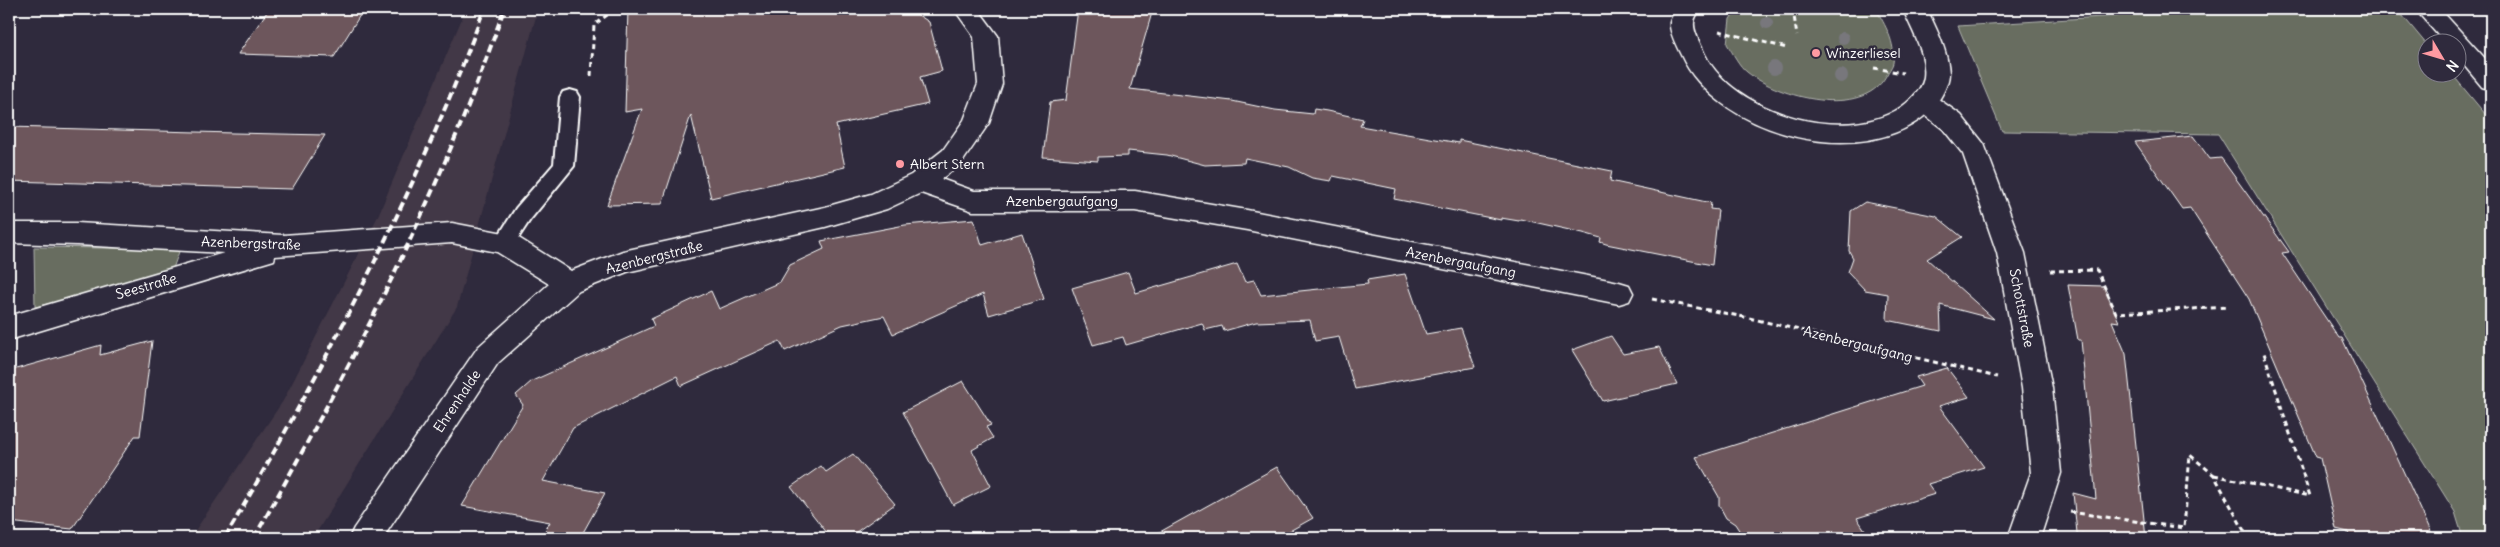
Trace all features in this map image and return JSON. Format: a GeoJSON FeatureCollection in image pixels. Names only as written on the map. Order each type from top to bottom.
{"type":"FeatureCollection","features":[{"type":"Feature","properties":{"kind":"street","name":"Azenbergstraße"},"geometry":{"type":"LineString","coordinates":[[9,233],[77,234],[283,246],[452,233],[504,243],[569,283],[624,262],[825,217],[870,204],[920,182],[952,157],[976,123],[990,84],[986,36],[966,9]]}},
{"type":"Feature","properties":{"kind":"street"},"geometry":{"type":"LineString","coordinates":[[1688,9],[1682,22],[1692,58],[1719,90],[1755,112],[1790,126],[1830,133],[1864,130],[1894,123],[1913,114],[1924,102],[1936,79],[1928,37],[1915,9]]}},
{"type":"Feature","properties":{"kind":"street"},"geometry":{"type":"LineString","coordinates":[[2427,9],[2447,32]]}},
{"type":"Feature","properties":{"kind":"street"},"geometry":{"type":"LineString","coordinates":[[2468,55],[2491,81]]}},
{"type":"Feature","properties":{"kind":"street","name":"Schottstraße"},"geometry":{"type":"LineString","coordinates":[[1924,102],[1952,122],[1976,151],[2011,253],[2037,388],[2046,473],[2024,538]]}},
{"type":"Feature","properties":{"kind":"street","name":"Azenbergaufgang"},"geometry":{"type":"LineString","coordinates":[[920,182],[972,202],[1135,201],[1247,220],[1619,293]]}},
{"type":"Feature","properties":{"kind":"street","name":"Seestraße"},"geometry":{"type":"LineString","coordinates":[[9,328],[283,246]]}},
{"type":"Feature","properties":{"kind":"street","name":"Ehrenhalde"},"geometry":{"type":"LineString","coordinates":[[365,538],[488,355],[569,283]]}},
{"type":"Feature","properties":{"kind":"lane"},"geometry":{"type":"LineString","coordinates":[[504,243],[523,214],[564,166],[570,96]]}},
{"type":"Feature","properties":{"kind":"path"},"geometry":{"type":"LineString","coordinates":[[570,96],[590,83],[594,25],[615,9]]}},
{"type":"Feature","properties":{"kind":"path"},"geometry":{"type":"LineString","coordinates":[[1793,9],[1797,36]]}},
{"type":"Feature","properties":{"kind":"path"},"geometry":{"type":"LineString","coordinates":[[1718,31],[1788,48]]}},
{"type":"Feature","properties":{"kind":"path"},"geometry":{"type":"LineString","coordinates":[[2015,272],[2097,270],[2116,313],[2228,307]]}},
{"type":"Feature","properties":{"kind":"path","name":"Azenbergaufgang"},"geometry":{"type":"LineString","coordinates":[[1619,293],[1750,318],[1999,378]]}},
{"type":"Feature","properties":{"kind":"path"},"geometry":{"type":"LineString","coordinates":[[2214,475],[2310,496],[2264,353]]}},
{"type":"Feature","properties":{"kind":"path"},"geometry":{"type":"LineString","coordinates":[[2035,508],[2184,528],[2190,454],[2214,475],[2248,538]]}},
{"type":"Feature","properties":{"kind":"shaded area"},"geometry":{"type":"Polygon","coordinates":[[[466,9],[538,9],[457,307],[313,538],[190,538],[283,401],[377,218],[466,9]]]}},
{"type":"Feature","properties":{"kind":"green space"},"geometry":{"type":"Polygon","coordinates":[[[1737,9],[1876,9],[1886,28],[1893,48],[1892,65],[1886,76],[1874,89],[1859,97],[1840,100],[1820,100],[1779,90],[1747,72],[1727,44],[1730,19],[1737,9]]]}},
{"type":"Feature","properties":{"kind":"green space"},"geometry":{"type":"Polygon","coordinates":[[[2114,9],[2397,9],[2418,34],[2418,82],[2458,82],[2491,121],[2491,538],[2463,538],[2455,512],[2218,134],[2002,131],[1958,26],[2118,16],[2114,9]]]}},
{"type":"Feature","properties":{"kind":"green space"},"geometry":{"type":"Polygon","coordinates":[[[34,247],[180,249],[171,274],[35,307],[34,247]]]}},
{"type":"Feature","properties":{"kind":"building"},"geometry":{"type":"Polygon","coordinates":[[[269,9],[362,12],[334,57],[238,54],[269,9]]]}},
{"type":"Feature","properties":{"kind":"building"},"geometry":{"type":"Polygon","coordinates":[[[628,9],[909,9],[929,22],[942,71],[920,77],[928,104],[836,125],[845,167],[711,198],[691,115],[662,204],[607,205],[642,109],[625,112],[628,9]]]}},
{"type":"Feature","properties":{"kind":"building"},"geometry":{"type":"Polygon","coordinates":[[[1078,9],[1153,9],[1130,89],[1232,101],[1275,110],[1313,114],[1314,109],[1327,111],[1363,119],[1360,126],[1459,143],[1459,140],[1612,171],[1610,181],[1711,203],[1710,209],[1718,210],[1712,265],[1606,244],[1600,242],[1601,238],[1520,219],[1519,221],[1501,218],[1501,220],[1394,199],[1396,189],[1333,176],[1331,181],[1312,178],[1289,167],[1245,158],[1244,163],[1205,165],[1167,155],[1128,151],[1128,156],[1098,157],[1098,161],[1043,157],[1050,102],[1066,100],[1078,9]]]}},
{"type":"Feature","properties":{"kind":"building"},"geometry":{"type":"Polygon","coordinates":[[[9,127],[325,135],[292,189],[9,181],[9,127]]]}},
{"type":"Feature","properties":{"kind":"building"},"geometry":{"type":"Polygon","coordinates":[[[2193,136],[2210,159],[2221,158],[2289,252],[2282,253],[2339,338],[2342,338],[2434,538],[2349,538],[2348,532],[2336,529],[2320,458],[2316,457],[2249,299],[2190,208],[2182,209],[2135,142],[2193,136]]]}},
{"type":"Feature","properties":{"kind":"building"},"geometry":{"type":"Polygon","coordinates":[[[1865,202],[1936,216],[1962,237],[1927,259],[1994,319],[1940,305],[1941,331],[1887,320],[1888,294],[1865,290],[1848,272],[1853,258],[1849,251],[1851,211],[1865,202]]]}},
{"type":"Feature","properties":{"kind":"building"},"geometry":{"type":"Polygon","coordinates":[[[974,219],[982,245],[1022,233],[1044,299],[989,315],[983,294],[893,334],[884,316],[842,325],[785,351],[780,341],[681,386],[677,376],[573,428],[543,481],[605,493],[580,538],[541,538],[550,522],[462,506],[523,405],[516,395],[532,381],[654,326],[651,319],[711,291],[719,309],[780,282],[790,265],[824,249],[821,241],[905,225],[974,219]]]}},
{"type":"Feature","properties":{"kind":"building"},"geometry":{"type":"Polygon","coordinates":[[[1237,264],[1245,282],[1254,280],[1261,295],[1368,284],[1367,280],[1405,274],[1426,334],[1461,328],[1475,367],[1355,389],[1339,337],[1315,341],[1310,320],[1256,322],[1224,331],[1222,326],[1205,330],[1202,323],[1126,345],[1123,337],[1093,345],[1072,288],[1128,272],[1136,293],[1237,264]]]}},
{"type":"Feature","properties":{"kind":"building"},"geometry":{"type":"Polygon","coordinates":[[[2068,285],[2104,286],[2119,322],[2112,321],[2126,354],[2146,538],[2099,538],[2077,533],[2073,493],[2096,499],[2081,340],[2078,340],[2068,285]]]}},
{"type":"Feature","properties":{"kind":"building"},"geometry":{"type":"Polygon","coordinates":[[[1611,336],[1623,354],[1659,347],[1677,384],[1603,401],[1572,350],[1611,336]]]}},
{"type":"Feature","properties":{"kind":"building"},"geometry":{"type":"Polygon","coordinates":[[[152,341],[140,436],[135,436],[72,529],[9,522],[9,371],[101,345],[100,355],[152,341]]]}},
{"type":"Feature","properties":{"kind":"building"},"geometry":{"type":"Polygon","coordinates":[[[1947,368],[1969,397],[1939,406],[1984,467],[1928,484],[1935,494],[1857,518],[1865,530],[1840,538],[1744,538],[1735,524],[1726,518],[1719,505],[1719,497],[1696,457],[1922,386],[1916,377],[1947,368]]]}},
{"type":"Feature","properties":{"kind":"building"},"geometry":{"type":"Polygon","coordinates":[[[963,381],[991,425],[986,427],[993,438],[972,450],[991,486],[953,505],[903,412],[963,381]]]}},
{"type":"Feature","properties":{"kind":"building"},"geometry":{"type":"Polygon","coordinates":[[[853,454],[895,504],[848,538],[831,538],[791,487],[821,466],[826,472],[853,454]]]}},
{"type":"Feature","properties":{"kind":"building"},"geometry":{"type":"Polygon","coordinates":[[[1277,467],[1313,518],[1277,538],[1149,538],[1277,467]]]}},
{"type":"Feature","properties":{"kind":"railway"},"geometry":{"type":"LineString","coordinates":[[225,538],[262,474],[366,279],[429,145],[458,78],[484,9]]}},
{"type":"Feature","properties":{"kind":"railway"},"geometry":{"type":"LineString","coordinates":[[254,538],[359,345],[423,213],[452,146],[504,9]]}},
{"type":"Feature","properties":{"kind":"place","name":"Winzerliesel"},"geometry":{"type":"Point","coordinates":[1816,53]}},
{"type":"Feature","properties":{"kind":"place","name":"Albert Stern"},"geometry":{"type":"Point","coordinates":[900,164]}}]}
